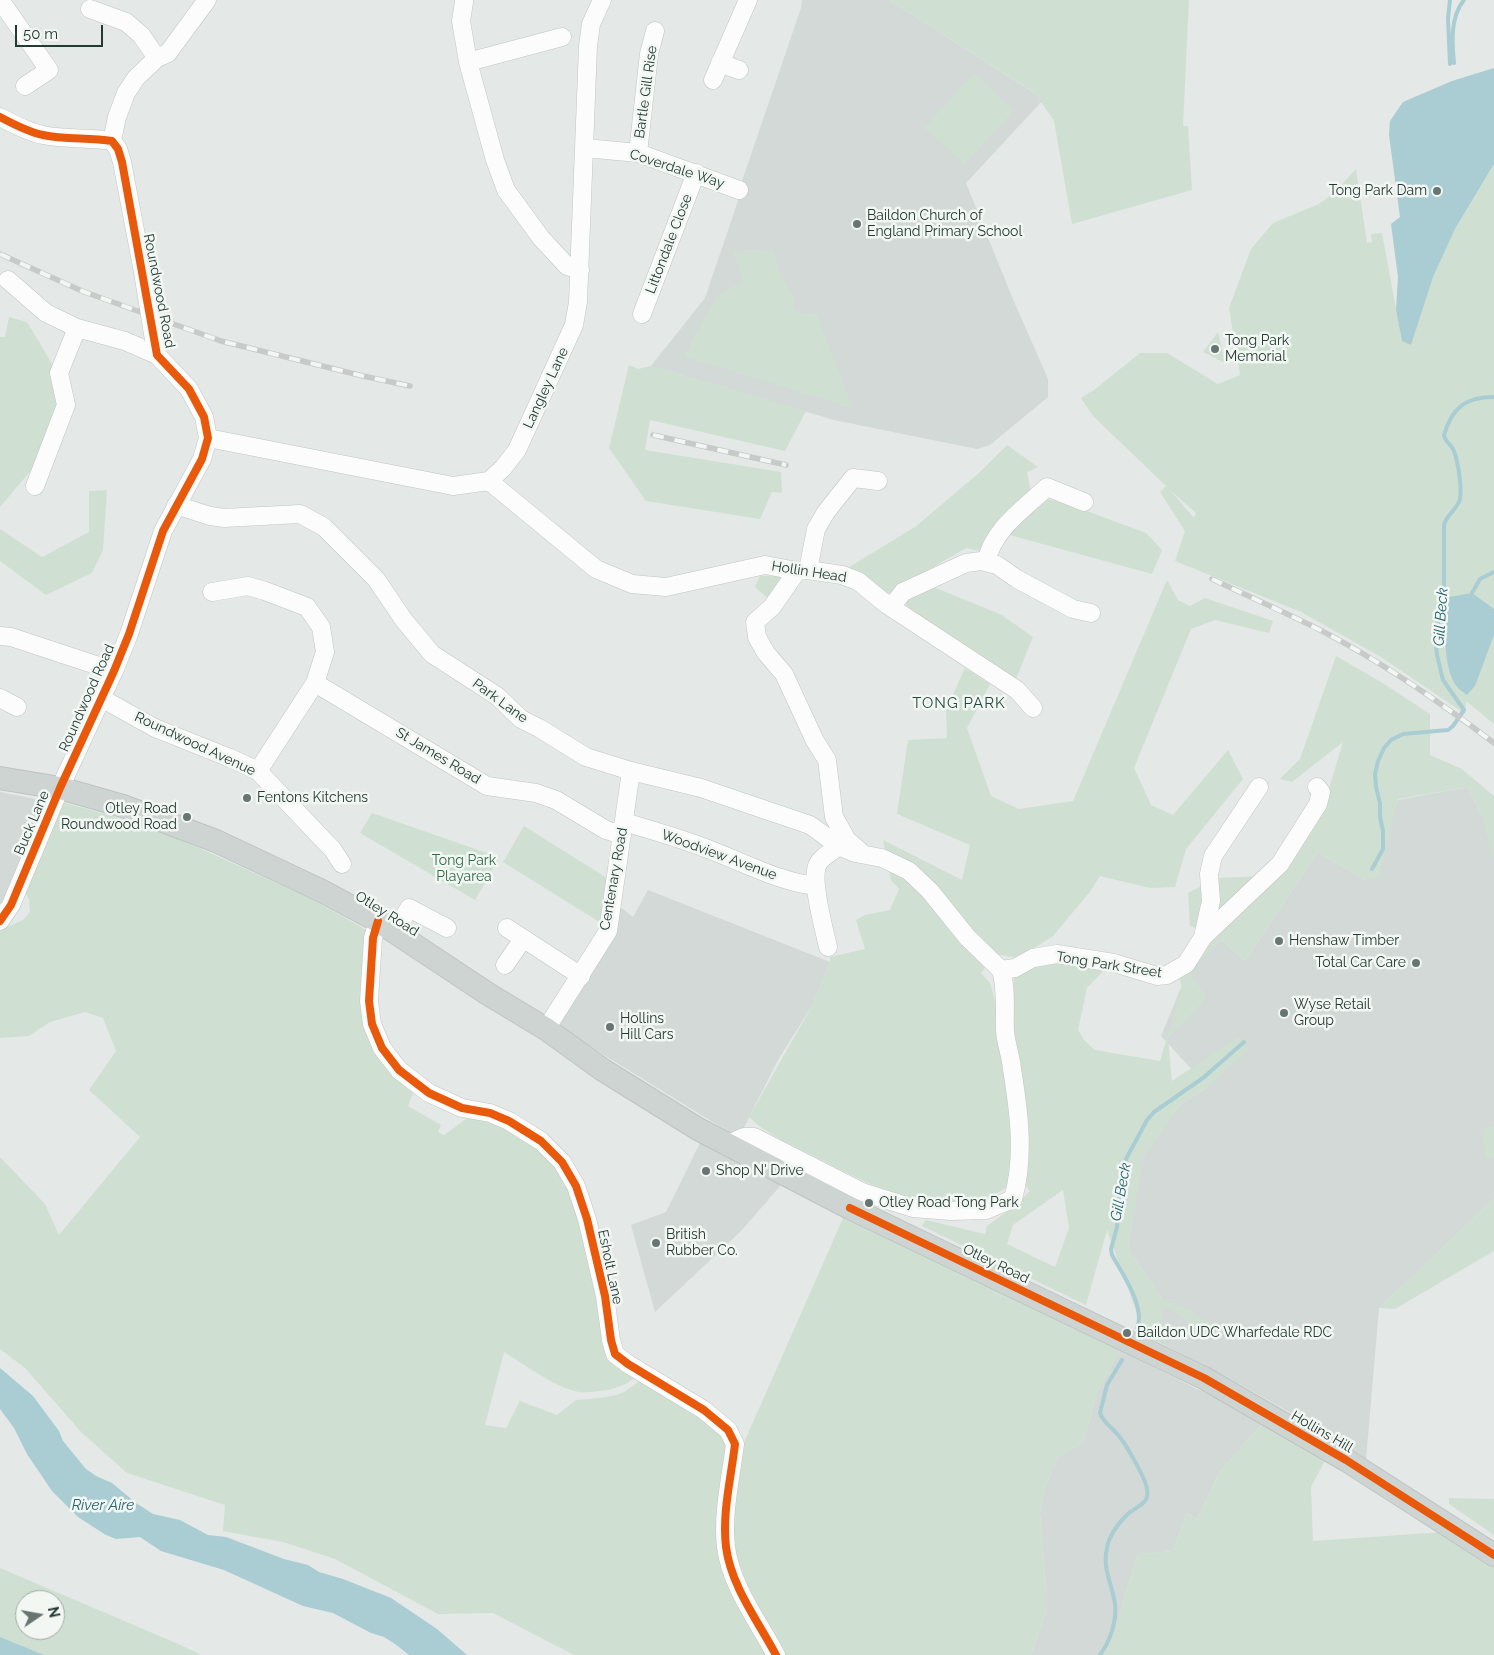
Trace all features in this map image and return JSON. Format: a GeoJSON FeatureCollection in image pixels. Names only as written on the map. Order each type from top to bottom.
{"type":"FeatureCollection","features":[{"type":"Feature","properties":{"kind":"main road","name":"Otley Road"},"geometry":{"type":"LineString","coordinates":[[0,778],[60,788],[123,806],[208,838],[322,890],[387,927],[488,994],[546,1029],[632,1089],[698,1129],[850,1208],[1130,1344]]}},
{"type":"Feature","properties":{"kind":"main road","name":"Hollins Hill"},"geometry":{"type":"LineString","coordinates":[[1130,1344],[1204,1378],[1321,1446],[1494,1555]]}},
{"type":"Feature","properties":{"kind":"street"},"geometry":{"type":"LineString","coordinates":[[0,117],[40,135],[60,138],[91,138],[112,142],[117,117],[126,93],[136,78],[157,58],[168,53],[207,0]]}},
{"type":"Feature","properties":{"kind":"street","name":"Langley Lane"},"geometry":{"type":"LineString","coordinates":[[489,481],[503,468],[517,450],[574,325],[580,270],[589,38],[591,24],[602,0]]}},
{"type":"Feature","properties":{"kind":"street"},"geometry":{"type":"LineString","coordinates":[[2,1],[48,70],[25,86]]}},
{"type":"Feature","properties":{"kind":"street"},"geometry":{"type":"LineString","coordinates":[[713,80],[745,1]]}},
{"type":"Feature","properties":{"kind":"street"},"geometry":{"type":"LineString","coordinates":[[464,2],[461,21],[468,62],[495,160],[506,190],[541,238],[567,266],[580,270]]}},
{"type":"Feature","properties":{"kind":"street"},"geometry":{"type":"LineString","coordinates":[[90,9],[126,22],[141,35],[157,58]]}},
{"type":"Feature","properties":{"kind":"street","name":"Bartle Gill Rise"},"geometry":{"type":"LineString","coordinates":[[638,153],[649,54],[655,31]]}},
{"type":"Feature","properties":{"kind":"street"},"geometry":{"type":"LineString","coordinates":[[468,62],[562,36]]}},
{"type":"Feature","properties":{"kind":"street"},"geometry":{"type":"LineString","coordinates":[[720,62],[739,70]]}},
{"type":"Feature","properties":{"kind":"street","name":"Roundwood Road"},"geometry":{"type":"LineString","coordinates":[[60,788],[129,634],[163,531],[202,459],[208,438],[204,417],[189,389],[156,348],[122,162],[118,149],[112,142]]}},
{"type":"Feature","properties":{"kind":"street","name":"Coverdale Way"},"geometry":{"type":"LineString","coordinates":[[584,148],[638,153],[739,190]]}},
{"type":"Feature","properties":{"kind":"street","name":"Littondale Close"},"geometry":{"type":"LineString","coordinates":[[642,314],[696,173]]}},
{"type":"Feature","properties":{"kind":"street"},"geometry":{"type":"LineString","coordinates":[[8,280],[46,313],[78,328],[156,348]]}},
{"type":"Feature","properties":{"kind":"street"},"geometry":{"type":"LineString","coordinates":[[36,486],[66,405],[59,373],[78,328]]}},
{"type":"Feature","properties":{"kind":"street"},"geometry":{"type":"LineString","coordinates":[[208,438],[453,486],[489,481]]}},
{"type":"Feature","properties":{"kind":"street"},"geometry":{"type":"LineString","coordinates":[[864,855],[848,840],[834,817],[827,760],[784,674],[766,652],[758,637],[755,622],[772,607],[802,570],[816,529],[826,512],[853,478],[878,481]]}},
{"type":"Feature","properties":{"kind":"street","name":"Hollin Head"},"geometry":{"type":"LineString","coordinates":[[489,481],[596,569],[632,584],[666,587],[765,564],[842,575],[858,581],[891,607],[1017,690],[1033,708]]}},
{"type":"Feature","properties":{"kind":"street"},"geometry":{"type":"LineString","coordinates":[[986,562],[989,549],[999,531],[1047,488],[1084,502]]}},
{"type":"Feature","properties":{"kind":"street","name":"Park Lane"},"geometry":{"type":"LineString","coordinates":[[176,505],[210,516],[224,518],[300,514],[324,527],[376,579],[403,619],[432,654],[497,696],[521,720],[539,728],[586,757],[631,772],[701,788],[810,826],[846,850],[882,858],[910,871],[930,891],[967,937],[1007,974]]}},
{"type":"Feature","properties":{"kind":"street"},"geometry":{"type":"LineString","coordinates":[[891,607],[903,592],[966,563],[986,562],[997,565],[1017,579],[1073,609],[1091,613]]}},
{"type":"Feature","properties":{"kind":"street"},"geometry":{"type":"LineString","coordinates":[[212,592],[248,586],[307,608],[321,626],[325,652],[314,683],[258,772]]}},
{"type":"Feature","properties":{"kind":"street"},"geometry":{"type":"LineString","coordinates":[[0,636],[11,637],[114,671]]}},
{"type":"Feature","properties":{"kind":"street","name":"St James Road"},"geometry":{"type":"LineString","coordinates":[[314,683],[487,786],[536,793],[556,800],[606,830],[623,828]]}},
{"type":"Feature","properties":{"kind":"street"},"geometry":{"type":"LineString","coordinates":[[0,698],[17,707]]}},
{"type":"Feature","properties":{"kind":"street","name":"Roundwood Avenue"},"geometry":{"type":"LineString","coordinates":[[101,698],[155,728],[230,758],[258,772],[333,850],[342,864]]}},
{"type":"Feature","properties":{"kind":"street","name":"Centenary Road"},"geometry":{"type":"LineString","coordinates":[[546,1029],[608,931],[631,772]]}},
{"type":"Feature","properties":{"kind":"street","name":"Tong Park Street"},"geometry":{"type":"LineString","coordinates":[[1007,974],[1033,958],[1057,954],[1114,963],[1156,976],[1167,975],[1186,964],[1203,937],[1211,901],[1209,874],[1213,856],[1259,787]]}},
{"type":"Feature","properties":{"kind":"street"},"geometry":{"type":"LineString","coordinates":[[1203,937],[1280,864],[1318,804],[1320,792],[1317,787]]}},
{"type":"Feature","properties":{"kind":"street","name":"Buck Lane"},"geometry":{"type":"LineString","coordinates":[[0,921],[11,905],[60,788]]}},
{"type":"Feature","properties":{"kind":"street","name":"Woodview Avenue"},"geometry":{"type":"LineString","coordinates":[[623,828],[705,848],[779,877],[806,885],[815,885]]}},
{"type":"Feature","properties":{"kind":"street"},"geometry":{"type":"LineString","coordinates":[[828,947],[815,885],[816,867],[821,859],[839,846]]}},
{"type":"Feature","properties":{"kind":"street"},"geometry":{"type":"LineString","coordinates":[[387,927],[410,908],[447,928]]}},
{"type":"Feature","properties":{"kind":"street","name":"Esholt Lane"},"geometry":{"type":"LineString","coordinates":[[387,927],[373,938],[370,962],[369,1001],[372,1024],[382,1048],[399,1070],[429,1093],[462,1108],[490,1113],[509,1121],[541,1141],[562,1162],[576,1186],[587,1219],[606,1296],[611,1340],[615,1354],[628,1364],[704,1410],[732,1435],[735,1444],[725,1515],[726,1548],[736,1582],[776,1655]]}},
{"type":"Feature","properties":{"kind":"street"},"geometry":{"type":"LineString","coordinates":[[507,928],[581,976]]}},
{"type":"Feature","properties":{"kind":"street"},"geometry":{"type":"LineString","coordinates":[[505,965],[523,939]]}},
{"type":"Feature","properties":{"kind":"street"},"geometry":{"type":"LineString","coordinates":[[728,1144],[744,1137],[754,1136],[862,1192],[912,1208],[951,1211],[986,1210],[1013,1199],[1018,1182],[1020,1153],[1012,1068],[1005,1033],[1007,974]]}},
{"type":"Feature","properties":{"kind":"shaded area","name":"Baildon Church of England Primary School"},"geometry":{"type":"Polygon","coordinates":[[[802,0],[889,0],[1044,99],[966,183],[1012,297],[1048,379],[1048,397],[990,445],[977,449],[834,420],[651,366],[705,298],[738,201],[739,190],[801,8],[802,0]]]}},
{"type":"Feature","properties":{"kind":"shaded area"},"geometry":{"type":"Polygon","coordinates":[[[1468,787],[1481,815],[1494,826],[1494,1199],[1379,1308],[1366,1459],[1298,1417],[1225,1376],[1160,1343],[1163,1300],[1128,1249],[1142,1158],[1180,1105],[1208,1087],[1161,1036],[1195,954],[1214,933],[1245,961],[1318,852],[1365,880],[1398,800],[1468,787]]]}},
{"type":"Feature","properties":{"kind":"shaded area"},"geometry":{"type":"Polygon","coordinates":[[[0,792],[49,802],[0,916],[0,792]]]}},
{"type":"Feature","properties":{"kind":"shaded area"},"geometry":{"type":"Polygon","coordinates":[[[648,890],[830,962],[813,1004],[778,1060],[739,1137],[557,1026],[620,907],[633,917],[648,890]]]}},
{"type":"Feature","properties":{"kind":"shaded area"},"geometry":{"type":"Polygon","coordinates":[[[700,1143],[781,1185],[742,1230],[655,1312],[631,1225],[666,1212],[700,1143]]]}},
{"type":"Feature","properties":{"kind":"shaded area"},"geometry":{"type":"Polygon","coordinates":[[[1120,1350],[1264,1422],[1221,1470],[1197,1519],[1187,1513],[1173,1551],[1138,1554],[1119,1620],[1103,1655],[1031,1655],[1046,1612],[1040,1513],[1045,1488],[1058,1457],[1083,1443],[1097,1393],[1120,1350]]]}},
{"type":"Feature","properties":{"kind":"green space"},"geometry":{"type":"Polygon","coordinates":[[[889,0],[1189,0],[1183,126],[1188,126],[1192,190],[1072,224],[1054,121],[1035,93],[889,0]]]}},
{"type":"Feature","properties":{"kind":"green space"},"geometry":{"type":"Polygon","coordinates":[[[974,73],[1014,110],[965,164],[924,128],[974,73]]]}},
{"type":"Feature","properties":{"kind":"green space"},"geometry":{"type":"Polygon","coordinates":[[[1494,164],[1494,724],[1466,701],[1465,714],[1381,657],[1301,612],[1175,561],[1185,531],[1160,492],[1166,486],[1093,416],[1081,398],[1094,390],[1140,353],[1167,353],[1218,384],[1240,375],[1229,308],[1251,249],[1273,223],[1319,204],[1334,193],[1356,169],[1367,243],[1372,242],[1371,234],[1382,233],[1402,341],[1455,229],[1494,164]],[[1170,490],[1194,518],[1196,513],[1170,490]]]}},
{"type":"Feature","properties":{"kind":"green space"},"geometry":{"type":"Polygon","coordinates":[[[773,250],[783,279],[795,297],[793,307],[802,315],[816,313],[853,408],[684,356],[716,297],[743,281],[733,252],[773,250]]]}},
{"type":"Feature","properties":{"kind":"green space"},"geometry":{"type":"Polygon","coordinates":[[[9,317],[27,322],[55,369],[59,411],[33,468],[0,507],[0,337],[5,337],[9,317]]]}},
{"type":"Feature","properties":{"kind":"green space"},"geometry":{"type":"Polygon","coordinates":[[[1218,332],[1225,363],[1203,352],[1218,332]]]}},
{"type":"Feature","properties":{"kind":"green space"},"geometry":{"type":"Polygon","coordinates":[[[629,365],[638,369],[651,366],[806,411],[785,451],[650,420],[645,450],[781,472],[782,493],[772,492],[760,519],[646,501],[609,448],[629,365]]]}},
{"type":"Feature","properties":{"kind":"green space"},"geometry":{"type":"Polygon","coordinates":[[[1007,445],[1038,467],[1027,472],[1031,493],[980,551],[966,548],[889,593],[883,594],[846,569],[915,527],[979,473],[1007,445]]]}},
{"type":"Feature","properties":{"kind":"green space"},"geometry":{"type":"Polygon","coordinates":[[[107,490],[103,550],[92,573],[46,595],[0,561],[0,529],[42,557],[89,532],[89,491],[107,490]]]}},
{"type":"Feature","properties":{"kind":"green space"},"geometry":{"type":"Polygon","coordinates":[[[1043,498],[1068,504],[1146,533],[1162,550],[1152,574],[1006,534],[1043,498]]]}},
{"type":"Feature","properties":{"kind":"green space"},"geometry":{"type":"Polygon","coordinates":[[[760,576],[787,576],[772,602],[755,587],[760,576]]]}},
{"type":"Feature","properties":{"kind":"green space"},"geometry":{"type":"Polygon","coordinates":[[[1167,580],[1178,600],[1190,606],[1205,598],[1273,621],[1269,633],[1215,620],[1191,629],[1134,768],[1151,805],[1173,815],[1228,750],[1243,779],[1186,849],[1175,887],[1150,888],[1100,876],[1089,893],[1053,936],[1019,958],[994,954],[981,973],[990,983],[996,1004],[1006,1075],[1013,1161],[1006,1188],[981,1201],[967,1205],[952,1206],[916,1200],[864,1181],[788,1144],[764,1129],[749,1117],[813,1004],[830,962],[830,957],[865,949],[856,920],[865,915],[890,910],[899,889],[891,880],[883,840],[962,880],[970,845],[897,814],[908,740],[947,738],[946,710],[965,668],[990,684],[967,728],[991,796],[1019,809],[1073,801],[1167,580]]]}},
{"type":"Feature","properties":{"kind":"green space"},"geometry":{"type":"Polygon","coordinates":[[[931,586],[1002,615],[1033,637],[1015,681],[906,611],[907,601],[913,597],[913,593],[931,586]]]}},
{"type":"Feature","properties":{"kind":"green space"},"geometry":{"type":"Polygon","coordinates":[[[1336,656],[1381,682],[1430,714],[1430,755],[1462,769],[1494,796],[1494,859],[1481,815],[1468,787],[1398,799],[1379,876],[1365,880],[1318,852],[1245,961],[1222,940],[1195,966],[1190,974],[1207,997],[1168,1039],[1172,1081],[1238,1037],[1249,1049],[1208,1087],[1180,1105],[1143,1158],[1128,1249],[1163,1300],[1192,1311],[1205,1321],[1217,1323],[1219,1331],[1199,1331],[1173,1310],[1163,1307],[1160,1343],[1145,1336],[1107,1230],[1086,1305],[922,1226],[926,1220],[985,1234],[987,1226],[1016,1205],[1030,1191],[1022,1182],[1012,1011],[1014,978],[1026,967],[1056,961],[1105,969],[1087,988],[1078,1030],[1084,1040],[1095,1050],[1160,1061],[1182,987],[1177,971],[1214,933],[1190,926],[1188,893],[1217,878],[1262,876],[1326,799],[1343,742],[1292,782],[1280,779],[1300,759],[1336,656]],[[1063,1190],[1013,1225],[1007,1244],[1055,1267],[1069,1228],[1063,1190]]]}},
{"type":"Feature","properties":{"kind":"green space"},"geometry":{"type":"Polygon","coordinates":[[[58,801],[152,827],[308,897],[368,931],[364,1009],[415,1088],[408,1106],[441,1125],[438,1132],[444,1135],[470,1116],[513,1131],[555,1163],[576,1203],[602,1306],[635,1377],[626,1384],[611,1389],[580,1392],[551,1381],[504,1352],[485,1425],[506,1428],[520,1401],[557,1415],[576,1400],[617,1395],[641,1380],[721,1429],[727,1442],[721,1547],[772,1655],[574,1655],[493,1613],[438,1614],[335,1559],[283,1542],[223,1531],[225,1505],[127,1473],[82,1433],[25,1368],[0,1349],[0,1157],[45,1204],[59,1235],[140,1137],[89,1090],[116,1051],[103,1018],[85,1012],[50,1022],[29,1036],[0,1038],[0,930],[23,920],[30,912],[29,899],[22,888],[58,801]]]}},
{"type":"Feature","properties":{"kind":"green space","name":"Tong Park Playarea"},"geometry":{"type":"Polygon","coordinates":[[[372,813],[500,856],[475,900],[360,833],[372,813]]]}},
{"type":"Feature","properties":{"kind":"green space"},"geometry":{"type":"Polygon","coordinates":[[[524,826],[607,878],[601,923],[503,862],[524,826]]]}},
{"type":"Feature","properties":{"kind":"green space"},"geometry":{"type":"Polygon","coordinates":[[[1494,1126],[1494,1158],[1486,1158],[1481,1129],[1494,1126]]]}},
{"type":"Feature","properties":{"kind":"green space"},"geometry":{"type":"Polygon","coordinates":[[[1494,1199],[1494,1251],[1395,1309],[1379,1308],[1494,1199]]]}},
{"type":"Feature","properties":{"kind":"green space"},"geometry":{"type":"Polygon","coordinates":[[[844,1216],[1120,1350],[1097,1393],[1083,1443],[1058,1457],[1045,1488],[1040,1513],[1046,1612],[1031,1655],[785,1655],[742,1579],[731,1539],[739,1454],[844,1216]]]}},
{"type":"Feature","properties":{"kind":"green space"},"geometry":{"type":"Polygon","coordinates":[[[1264,1422],[1326,1459],[1311,1487],[1313,1541],[1443,1532],[1494,1565],[1494,1655],[1103,1655],[1117,1620],[1119,1620],[1138,1554],[1173,1551],[1187,1513],[1197,1519],[1221,1470],[1264,1422]]]}},
{"type":"Feature","properties":{"kind":"green space"},"geometry":{"type":"Polygon","coordinates":[[[1449,1498],[1494,1499],[1494,1535],[1449,1504],[1449,1498]]]}},
{"type":"Feature","properties":{"kind":"green space"},"geometry":{"type":"Polygon","coordinates":[[[0,1568],[52,1590],[15,1590],[15,1640],[65,1640],[65,1596],[201,1655],[0,1655],[0,1568]]]}},
{"type":"Feature","properties":{"kind":"water","name":"Tong Park Dam"},"geometry":{"type":"Polygon","coordinates":[[[1494,68],[1494,164],[1455,229],[1433,277],[1411,345],[1402,341],[1396,310],[1398,277],[1391,224],[1400,217],[1389,135],[1390,121],[1403,102],[1452,81],[1494,68]]]}},
{"type":"Feature","properties":{"kind":"water"},"geometry":{"type":"Polygon","coordinates":[[[1472,593],[1494,609],[1494,635],[1475,686],[1467,695],[1458,688],[1449,669],[1446,644],[1446,618],[1449,597],[1472,593]]]}},
{"type":"Feature","properties":{"kind":"water","name":"River Aire"},"geometry":{"type":"Polygon","coordinates":[[[0,1368],[33,1396],[59,1431],[63,1441],[86,1469],[112,1483],[153,1514],[180,1520],[208,1535],[226,1537],[284,1559],[308,1565],[319,1572],[343,1579],[391,1598],[437,1629],[467,1655],[409,1655],[384,1637],[371,1633],[333,1613],[303,1606],[224,1570],[161,1551],[140,1537],[116,1539],[106,1535],[78,1517],[52,1491],[27,1454],[14,1428],[0,1409],[0,1368]]]}},
{"type":"Feature","properties":{"kind":"water"},"geometry":{"type":"Polygon","coordinates":[[[0,1637],[44,1655],[0,1655],[0,1637]]]}},
{"type":"Feature","properties":{"kind":"waterway"},"geometry":{"type":"LineString","coordinates":[[1450,0],[1448,18],[1450,64]]}},
{"type":"Feature","properties":{"kind":"waterway"},"geometry":{"type":"LineString","coordinates":[[1454,63],[1454,22],[1459,7],[1464,0]]}},
{"type":"Feature","properties":{"kind":"waterway","name":"Gill Beck"},"geometry":{"type":"LineString","coordinates":[[1372,869],[1383,849],[1383,831],[1375,774],[1384,748],[1391,740],[1403,734],[1448,730],[1464,710],[1443,680],[1436,644],[1444,593],[1444,525],[1460,499],[1459,475],[1455,455],[1444,435],[1451,418],[1461,406],[1475,399],[1494,397]]}},
{"type":"Feature","properties":{"kind":"waterway"},"geometry":{"type":"LineString","coordinates":[[1472,593],[1480,579],[1494,572]]}},
{"type":"Feature","properties":{"kind":"waterway","name":"Gill Beck"},"geometry":{"type":"LineString","coordinates":[[1137,1328],[1139,1320],[1136,1300],[1112,1255],[1111,1249],[1117,1227],[1119,1198],[1126,1159],[1147,1120],[1154,1112],[1203,1078],[1244,1042]]}},
{"type":"Feature","properties":{"kind":"waterway","name":"Gill Beck"},"geometry":{"type":"LineString","coordinates":[[1100,1655],[1110,1637],[1115,1618],[1114,1596],[1106,1563],[1108,1543],[1112,1533],[1119,1524],[1129,1513],[1143,1503],[1147,1494],[1144,1479],[1131,1454],[1100,1413],[1107,1385],[1122,1360]]}},
{"type":"Feature","properties":{"kind":"railway"},"geometry":{"type":"LineString","coordinates":[[0,254],[82,291],[221,341],[410,386]]}},
{"type":"Feature","properties":{"kind":"railway"},"geometry":{"type":"LineString","coordinates":[[653,435],[786,465]]}},
{"type":"Feature","properties":{"kind":"railway"},"geometry":{"type":"LineString","coordinates":[[1212,579],[1322,631],[1367,656],[1432,698],[1494,743]]}},
{"type":"Feature","properties":{"kind":"cycle path"},"geometry":{"type":"LineString","coordinates":[[0,117],[37,134],[52,137],[112,141],[118,149],[122,162],[157,355],[189,389],[204,417],[208,438],[202,459],[163,531],[129,634],[114,671],[60,788],[11,905],[0,921]]}},
{"type":"Feature","properties":{"kind":"cycle path"},"geometry":{"type":"LineString","coordinates":[[378,921],[373,938],[369,1001],[372,1024],[382,1048],[399,1070],[429,1093],[462,1108],[490,1113],[509,1121],[541,1141],[562,1162],[576,1186],[587,1219],[605,1296],[611,1340],[615,1354],[628,1364],[704,1410],[728,1430],[735,1444],[725,1521],[726,1547],[733,1576],[739,1589],[776,1655]]}},
{"type":"Feature","properties":{"kind":"cycle path"},"geometry":{"type":"LineString","coordinates":[[850,1208],[1204,1378],[1346,1460],[1494,1555]]}},
{"type":"Feature","properties":{"kind":"place","name":"Tong Park Dam"},"geometry":{"type":"Point","coordinates":[1437,191]}},
{"type":"Feature","properties":{"kind":"place","name":"Baildon Church of England Primary School"},"geometry":{"type":"Point","coordinates":[857,224]}},
{"type":"Feature","properties":{"kind":"place","name":"Tong Park Memorial"},"geometry":{"type":"Point","coordinates":[1215,349]}},
{"type":"Feature","properties":{"kind":"place","name":"Fentons Kitchens"},"geometry":{"type":"Point","coordinates":[247,798]}},
{"type":"Feature","properties":{"kind":"place","name":"Otley Road Roundwood Road"},"geometry":{"type":"Point","coordinates":[187,817]}},
{"type":"Feature","properties":{"kind":"place","name":"Henshaw Timber"},"geometry":{"type":"Point","coordinates":[1279,941]}},
{"type":"Feature","properties":{"kind":"place","name":"Total Car Care"},"geometry":{"type":"Point","coordinates":[1416,963]}},
{"type":"Feature","properties":{"kind":"place","name":"Wyse Retail Group"},"geometry":{"type":"Point","coordinates":[1284,1013]}},
{"type":"Feature","properties":{"kind":"place","name":"Hollins Hill Cars"},"geometry":{"type":"Point","coordinates":[610,1027]}},
{"type":"Feature","properties":{"kind":"place","name":"Shop N' Drive"},"geometry":{"type":"Point","coordinates":[706,1171]}},
{"type":"Feature","properties":{"kind":"place","name":"Otley Road Tong Park"},"geometry":{"type":"Point","coordinates":[869,1203]}},
{"type":"Feature","properties":{"kind":"place","name":"British Rubber Co."},"geometry":{"type":"Point","coordinates":[656,1243]}},
{"type":"Feature","properties":{"kind":"place","name":"Baildon UDC Wharfedale RDC"},"geometry":{"type":"Point","coordinates":[1127,1333]}},
{"type":"Feature","properties":{"kind":"district","name":"TONG PARK"},"geometry":{"type":"Point","coordinates":[959,703]}}]}
